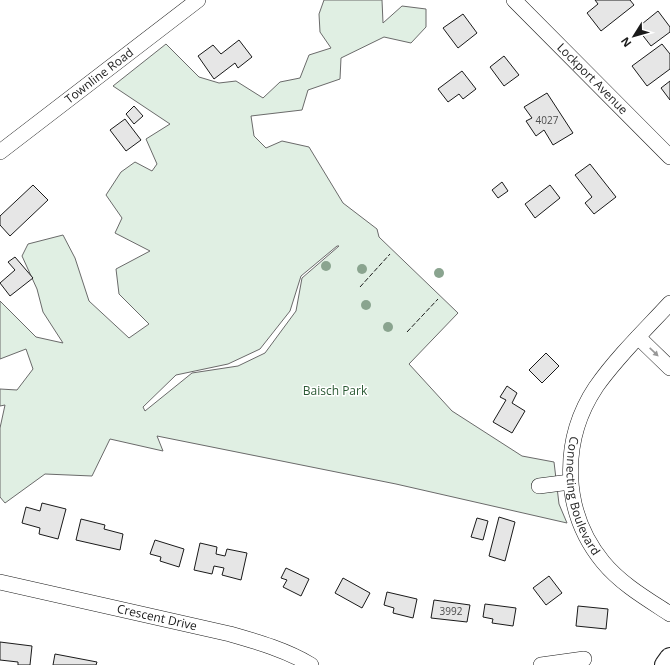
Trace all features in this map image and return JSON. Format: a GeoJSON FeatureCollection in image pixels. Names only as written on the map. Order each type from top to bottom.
{"type":"FeatureCollection","features":[{"type":"Feature","properties":{"kind":"main road"},"geometry":{"type":"LineString","coordinates":[[665,665],[670,658]]}},
{"type":"Feature","properties":{"kind":"street","name":"Townline Road"},"geometry":{"type":"LineString","coordinates":[[0,152],[198,0]]}},
{"type":"Feature","properties":{"kind":"street","name":"Lockport Avenue"},"geometry":{"type":"LineString","coordinates":[[514,0],[670,157]]}},
{"type":"Feature","properties":{"kind":"street","name":"Connecting Boulevard"},"geometry":{"type":"LineString","coordinates":[[670,303],[602,378],[581,414],[572,447],[570,461],[570,482],[572,495],[582,524],[596,552],[603,562],[625,583],[670,614]]}},
{"type":"Feature","properties":{"kind":"street"},"geometry":{"type":"LineString","coordinates":[[638,337],[670,368]]}},
{"type":"Feature","properties":{"kind":"street"},"geometry":{"type":"LineString","coordinates":[[539,486],[570,482]]}},
{"type":"Feature","properties":{"kind":"street","name":"Crescent Drive"},"geometry":{"type":"LineString","coordinates":[[0,582],[237,636],[281,651],[311,665]]}},
{"type":"Feature","properties":{"kind":"street"},"geometry":{"type":"LineString","coordinates":[[541,665],[584,659]]}},
{"type":"Feature","properties":{"kind":"green space","name":"Baisch Park"},"geometry":{"type":"Polygon","coordinates":[[[324,0],[382,0],[383,23],[402,6],[426,9],[426,27],[411,43],[384,37],[341,58],[340,79],[308,90],[302,110],[251,116],[254,136],[266,148],[282,141],[309,147],[343,203],[377,229],[379,237],[458,313],[409,364],[452,411],[522,456],[554,462],[559,504],[567,523],[396,484],[157,436],[163,451],[110,439],[92,476],[45,474],[5,503],[0,497],[0,428],[5,405],[0,406],[0,389],[17,390],[33,369],[26,349],[0,359],[0,301],[36,337],[63,343],[43,312],[37,289],[22,256],[28,244],[63,235],[75,258],[89,301],[129,338],[149,324],[119,294],[116,269],[150,251],[115,233],[122,218],[106,195],[121,172],[135,162],[152,171],[157,164],[146,139],[170,124],[113,86],[166,44],[199,77],[219,83],[236,81],[263,98],[280,82],[300,78],[309,55],[331,48],[320,32],[319,14],[324,0]],[[337,246],[301,276],[290,311],[260,349],[228,364],[176,375],[143,407],[145,411],[192,373],[238,366],[265,353],[296,311],[302,278],[339,246],[337,246]]]}},
{"type":"Feature","properties":{"kind":"building"},"geometry":{"type":"Polygon","coordinates":[[[595,0],[630,0],[634,5],[601,31],[587,13],[598,4],[595,0]]]}},
{"type":"Feature","properties":{"kind":"building"},"geometry":{"type":"Polygon","coordinates":[[[658,11],[670,27],[670,32],[651,46],[637,28],[658,11]]]}},
{"type":"Feature","properties":{"kind":"building"},"geometry":{"type":"Polygon","coordinates":[[[463,14],[477,33],[458,48],[443,28],[463,14]]]}},
{"type":"Feature","properties":{"kind":"building"},"geometry":{"type":"Polygon","coordinates":[[[239,40],[252,57],[238,68],[235,63],[214,79],[198,56],[213,45],[221,54],[239,40]]]}},
{"type":"Feature","properties":{"kind":"building"},"geometry":{"type":"Polygon","coordinates":[[[662,44],[670,54],[670,69],[647,86],[632,66],[662,44]]]}},
{"type":"Feature","properties":{"kind":"building"},"geometry":{"type":"Polygon","coordinates":[[[504,56],[519,75],[504,86],[490,67],[504,56]]]}},
{"type":"Feature","properties":{"kind":"building"},"geometry":{"type":"Polygon","coordinates":[[[462,71],[476,89],[463,99],[459,94],[448,102],[438,89],[462,71]]]}},
{"type":"Feature","properties":{"kind":"building"},"geometry":{"type":"Polygon","coordinates":[[[670,81],[670,100],[661,88],[670,81]]]}},
{"type":"Feature","properties":{"kind":"building"},"geometry":{"type":"Polygon","coordinates":[[[547,93],[573,133],[553,145],[544,130],[536,136],[526,121],[532,118],[524,107],[547,93]]]}},
{"type":"Feature","properties":{"kind":"building"},"geometry":{"type":"Polygon","coordinates":[[[134,106],[143,116],[134,124],[126,114],[134,106]]]}},
{"type":"Feature","properties":{"kind":"building"},"geometry":{"type":"Polygon","coordinates":[[[125,119],[141,140],[126,151],[110,130],[125,119]]]}},
{"type":"Feature","properties":{"kind":"building"},"geometry":{"type":"Polygon","coordinates":[[[590,164],[616,197],[594,214],[585,203],[592,197],[575,175],[590,164]]]}},
{"type":"Feature","properties":{"kind":"building"},"geometry":{"type":"Polygon","coordinates":[[[502,182],[508,191],[498,198],[492,190],[502,182]]]}},
{"type":"Feature","properties":{"kind":"building"},"geometry":{"type":"Polygon","coordinates":[[[33,185],[48,200],[10,236],[0,225],[0,216],[33,185]]]}},
{"type":"Feature","properties":{"kind":"building"},"geometry":{"type":"Polygon","coordinates":[[[550,185],[560,198],[535,218],[525,204],[550,185]]]}},
{"type":"Feature","properties":{"kind":"building"},"geometry":{"type":"Polygon","coordinates":[[[15,257],[33,278],[10,296],[0,283],[15,270],[8,262],[15,257]]]}},
{"type":"Feature","properties":{"kind":"building"},"geometry":{"type":"Polygon","coordinates":[[[546,353],[559,366],[542,383],[529,370],[546,353]]]}},
{"type":"Feature","properties":{"kind":"building"},"geometry":{"type":"Polygon","coordinates":[[[507,386],[517,393],[512,403],[525,411],[512,433],[493,422],[506,400],[500,397],[507,386]]]}},
{"type":"Feature","properties":{"kind":"building"},"geometry":{"type":"Polygon","coordinates":[[[42,503],[66,509],[58,539],[39,534],[40,528],[22,523],[26,507],[40,511],[42,503]]]}},
{"type":"Feature","properties":{"kind":"building"},"geometry":{"type":"Polygon","coordinates":[[[499,517],[515,522],[505,561],[489,556],[499,517]]]}},
{"type":"Feature","properties":{"kind":"building"},"geometry":{"type":"Polygon","coordinates":[[[477,518],[488,521],[483,540],[471,537],[477,518]]]}},
{"type":"Feature","properties":{"kind":"building"},"geometry":{"type":"Polygon","coordinates":[[[81,519],[105,525],[104,529],[123,534],[120,550],[76,540],[81,519]]]}},
{"type":"Feature","properties":{"kind":"building"},"geometry":{"type":"Polygon","coordinates":[[[155,540],[184,549],[179,567],[160,561],[161,557],[150,554],[155,540]]]}},
{"type":"Feature","properties":{"kind":"building"},"geometry":{"type":"Polygon","coordinates":[[[200,543],[217,547],[216,554],[225,556],[227,549],[247,553],[241,580],[222,575],[224,568],[214,566],[212,574],[194,570],[200,543]]]}},
{"type":"Feature","properties":{"kind":"building"},"geometry":{"type":"Polygon","coordinates":[[[286,568],[309,579],[301,596],[283,587],[287,580],[281,578],[286,568]]]}},
{"type":"Feature","properties":{"kind":"building"},"geometry":{"type":"Polygon","coordinates":[[[549,576],[562,593],[546,605],[533,588],[549,576]]]}},
{"type":"Feature","properties":{"kind":"building"},"geometry":{"type":"Polygon","coordinates":[[[343,578],[370,593],[362,608],[335,593],[343,578]]]}},
{"type":"Feature","properties":{"kind":"building"},"geometry":{"type":"Polygon","coordinates":[[[387,592],[417,599],[413,618],[393,613],[394,608],[384,605],[387,592]]]}},
{"type":"Feature","properties":{"kind":"building"},"geometry":{"type":"Polygon","coordinates":[[[434,600],[470,605],[467,622],[431,618],[434,600]]]}},
{"type":"Feature","properties":{"kind":"building"},"geometry":{"type":"Polygon","coordinates":[[[485,604],[516,608],[513,626],[492,623],[493,619],[483,617],[485,604]]]}},
{"type":"Feature","properties":{"kind":"building"},"geometry":{"type":"Polygon","coordinates":[[[578,606],[608,609],[606,629],[576,626],[578,606]]]}},
{"type":"Feature","properties":{"kind":"building"},"geometry":{"type":"Polygon","coordinates":[[[0,642],[32,646],[30,665],[18,665],[18,662],[0,660],[0,642]]]}},
{"type":"Feature","properties":{"kind":"building"},"geometry":{"type":"Polygon","coordinates":[[[55,654],[97,662],[96,665],[53,665],[55,654]]]}},
{"type":"Feature","properties":{"kind":"fence"},"geometry":{"type":"LineString","coordinates":[[360,287],[390,254]]}},
{"type":"Feature","properties":{"kind":"fence"},"geometry":{"type":"LineString","coordinates":[[407,332],[438,299]]}}]}
